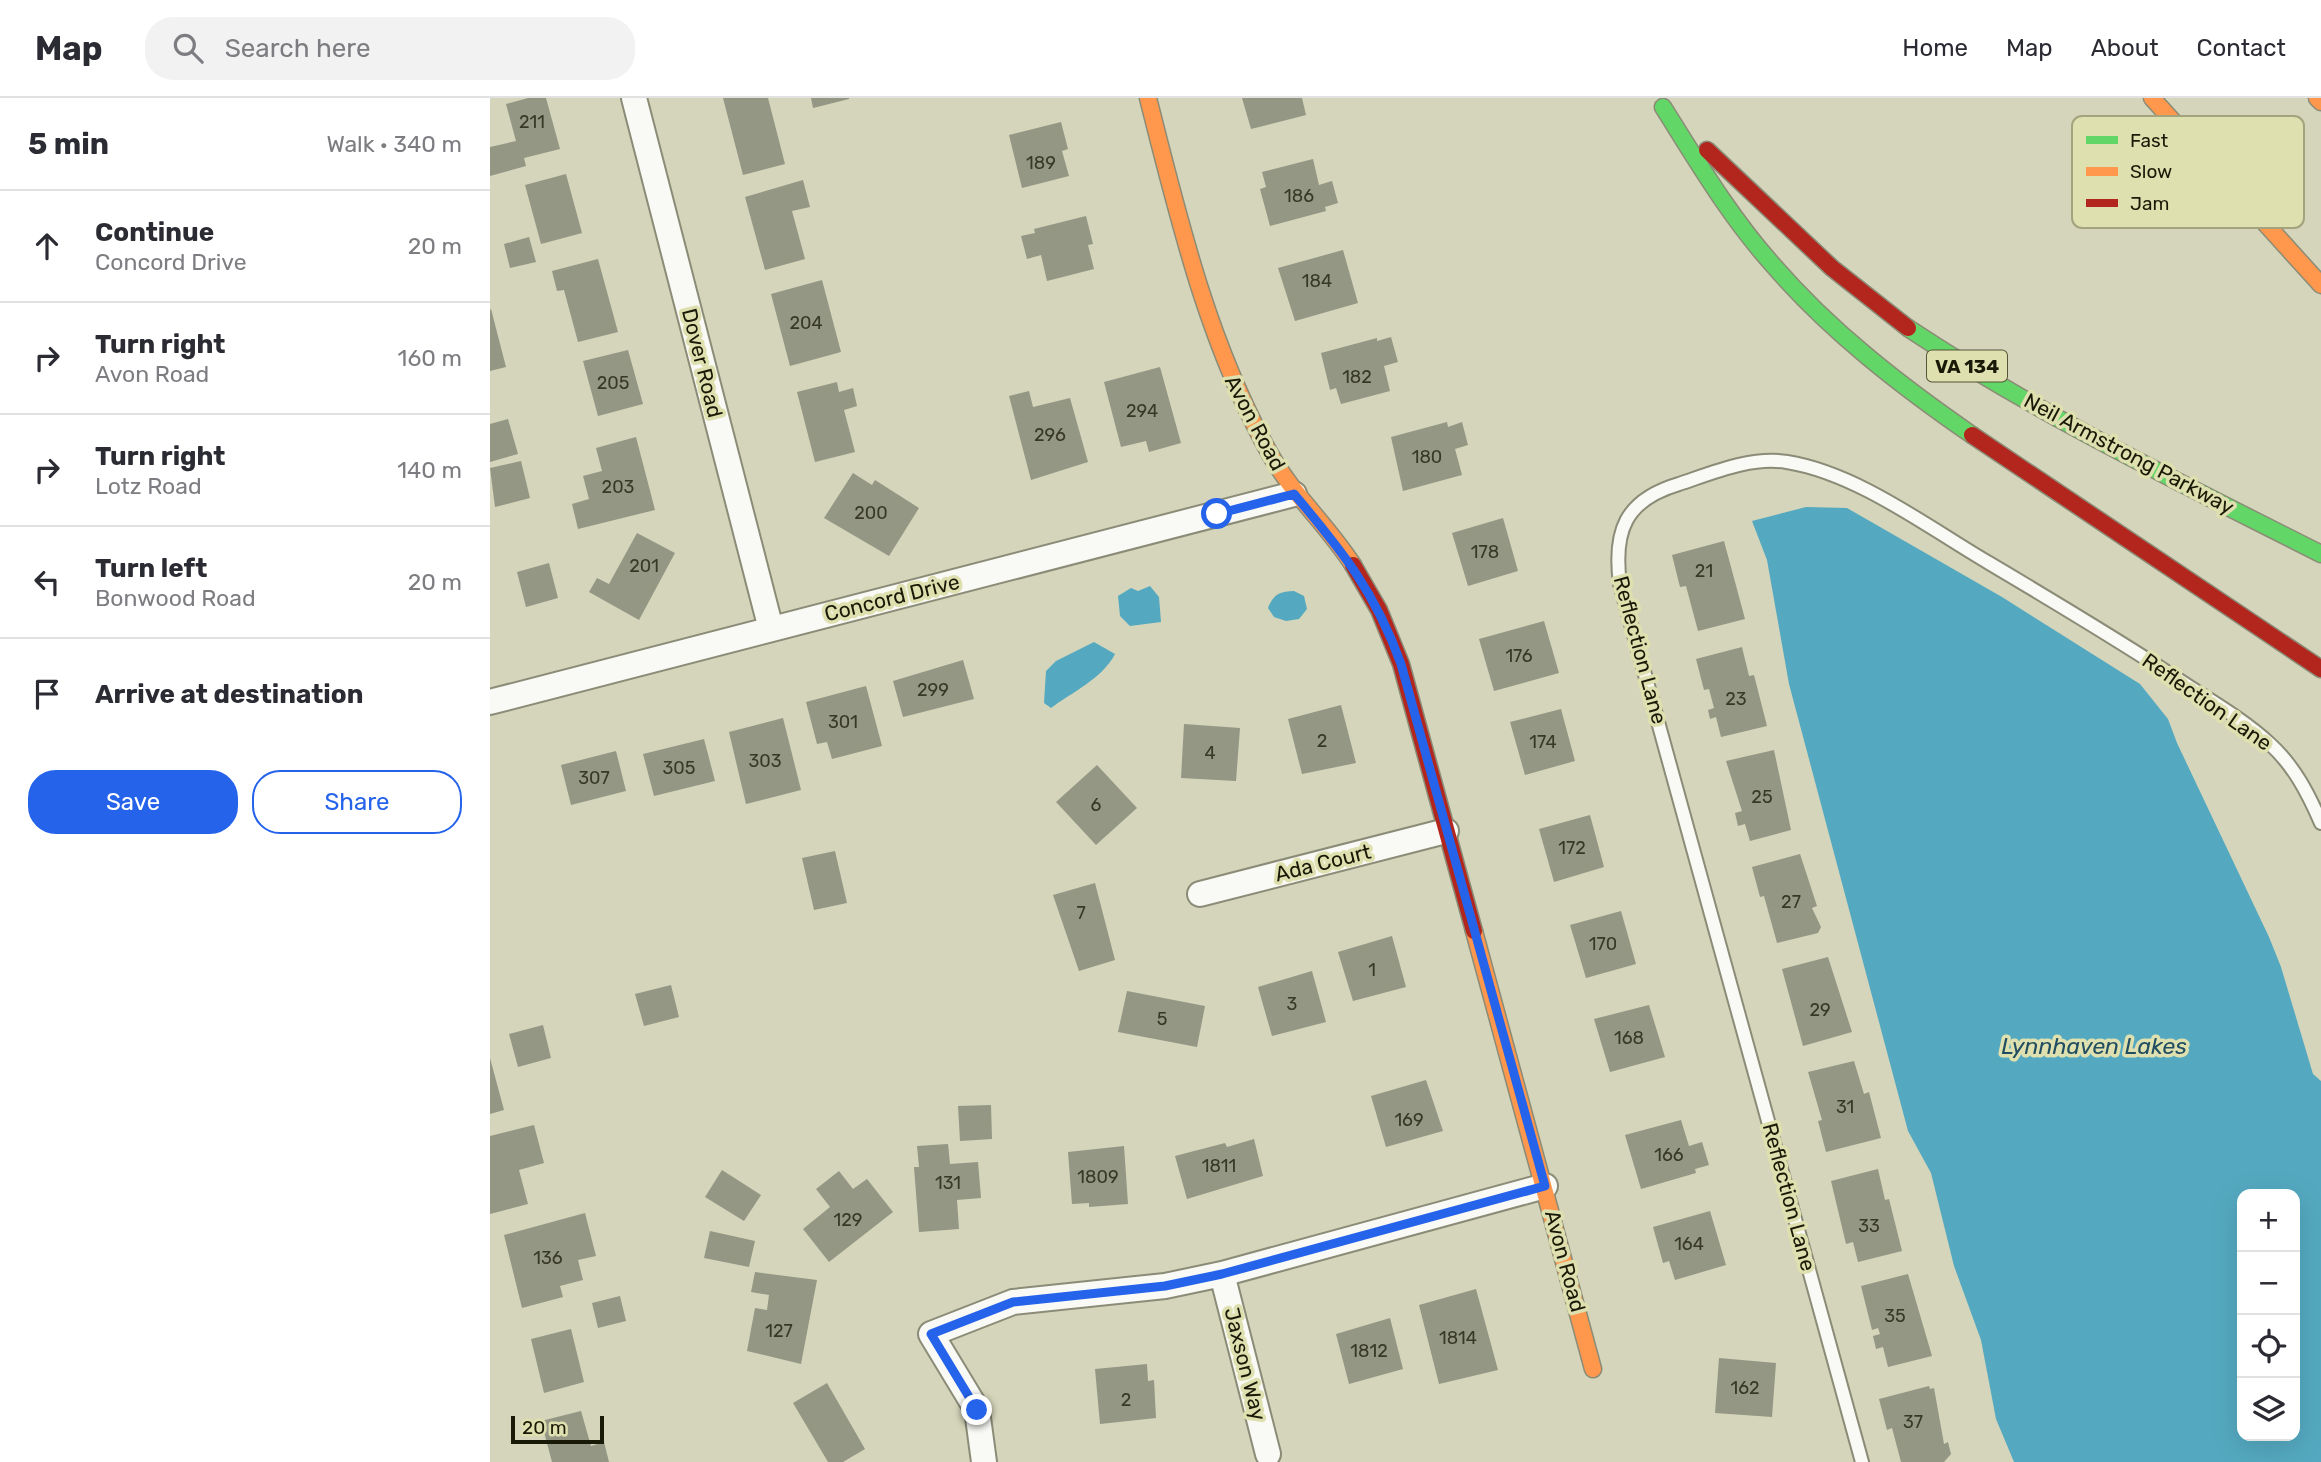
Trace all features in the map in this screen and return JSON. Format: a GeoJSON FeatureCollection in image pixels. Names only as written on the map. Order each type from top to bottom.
{"type":"FeatureCollection","features":[{"type":"Feature","properties":{"kind":"main road","name":"Avon Road"},"geometry":{"type":"LineString","coordinates":[[1148,98],[1208,318],[1250,417],[1294,494],[1348,558],[1371,593],[1389,630],[1401,664],[1593,1369]]}},
{"type":"Feature","properties":{"kind":"main road"},"geometry":{"type":"LineString","coordinates":[[2152,98],[2168,116]]}},
{"type":"Feature","properties":{"kind":"main road"},"geometry":{"type":"LineString","coordinates":[[2317,98],[2321,103]]}},
{"type":"Feature","properties":{"kind":"main road"},"geometry":{"type":"LineString","coordinates":[[1660,103],[1731,216],[1770,263],[1814,309],[1892,377],[1969,433],[2321,669]]}},
{"type":"Feature","properties":{"kind":"main road","name":"Neil Armstrong Parkway"},"geometry":{"type":"LineString","coordinates":[[1660,103],[1832,268],[1896,320],[1967,367],[2100,441],[2321,554]]}},
{"type":"Feature","properties":{"kind":"main road"},"geometry":{"type":"LineString","coordinates":[[2269,228],[2321,285]]}},
{"type":"Feature","properties":{"kind":"street","name":"Dover Road"},"geometry":{"type":"LineString","coordinates":[[634,98],[771,629]]}},
{"type":"Feature","properties":{"kind":"street","name":"Concord Drive"},"geometry":{"type":"LineString","coordinates":[[490,702],[1294,494]]}},
{"type":"Feature","properties":{"kind":"street","name":"Ada Court"},"geometry":{"type":"LineString","coordinates":[[1200,894],[1446,831]]}},
{"type":"Feature","properties":{"kind":"street"},"geometry":{"type":"LineString","coordinates":[[984,1462],[977,1410],[931,1334],[1013,1302],[1165,1286],[1222,1274],[1545,1186]]}},
{"type":"Feature","properties":{"kind":"street","name":"Jaxson Way"},"geometry":{"type":"LineString","coordinates":[[1222,1274],[1268,1454]]}},
{"type":"Feature","properties":{"kind":"lane","name":"Reflection Lane"},"geometry":{"type":"LineString","coordinates":[[1862,1462],[1620,584],[1617,543],[1623,523],[1642,502],[1668,487],[1754,462],[1788,462],[1844,480],[2106,632],[2245,724],[2268,742],[2305,786],[2321,823]]}},
{"type":"Feature","properties":{"kind":"water","name":"Lynnhaven Lakes"},"geometry":{"type":"Polygon","coordinates":[[[1806,507],[1847,508],[2002,597],[2140,684],[2168,719],[2269,937],[2281,967],[2313,1074],[2321,1081],[2321,1462],[2014,1462],[1996,1419],[1981,1340],[1954,1266],[1931,1173],[1908,1131],[1789,684],[1767,560],[1752,521],[1806,507]]]}},
{"type":"Feature","properties":{"kind":"water"},"geometry":{"type":"Polygon","coordinates":[[[1150,586],[1159,597],[1161,622],[1130,626],[1120,616],[1118,596],[1131,588],[1138,591],[1150,586]]]}},
{"type":"Feature","properties":{"kind":"water"},"geometry":{"type":"Polygon","coordinates":[[[1294,591],[1304,596],[1307,609],[1299,619],[1286,621],[1274,617],[1268,608],[1275,596],[1294,591]]]}},
{"type":"Feature","properties":{"kind":"water"},"geometry":{"type":"Polygon","coordinates":[[[1094,642],[1115,654],[1110,663],[1095,678],[1051,708],[1044,703],[1046,671],[1056,661],[1094,642]]]}},
{"type":"Feature","properties":{"kind":"building"},"geometry":{"type":"Polygon","coordinates":[[[528,98],[546,98],[560,149],[524,158],[526,166],[490,176],[490,147],[516,141],[506,104],[528,98]]]}},
{"type":"Feature","properties":{"kind":"building"},"geometry":{"type":"Polygon","coordinates":[[[723,98],[768,98],[785,164],[743,175],[723,98]]]}},
{"type":"Feature","properties":{"kind":"building"},"geometry":{"type":"Polygon","coordinates":[[[811,98],[849,98],[849,99],[813,108],[811,98]]]}},
{"type":"Feature","properties":{"kind":"building"},"geometry":{"type":"Polygon","coordinates":[[[1242,98],[1302,98],[1306,115],[1251,129],[1242,98]]]}},
{"type":"Feature","properties":{"kind":"building"},"geometry":{"type":"Polygon","coordinates":[[[1061,122],[1068,149],[1062,151],[1069,176],[1022,188],[1009,135],[1061,122]]]}},
{"type":"Feature","properties":{"kind":"building"},"geometry":{"type":"Polygon","coordinates":[[[1313,159],[1319,185],[1332,181],[1338,203],[1325,207],[1326,211],[1270,226],[1260,189],[1266,187],[1262,172],[1313,159]]]}},
{"type":"Feature","properties":{"kind":"building"},"geometry":{"type":"Polygon","coordinates":[[[566,174],[582,233],[541,244],[525,185],[566,174]]]}},
{"type":"Feature","properties":{"kind":"building"},"geometry":{"type":"Polygon","coordinates":[[[803,180],[810,207],[792,211],[805,259],[765,270],[745,197],[803,180]]]}},
{"type":"Feature","properties":{"kind":"building"},"geometry":{"type":"Polygon","coordinates":[[[1086,216],[1093,244],[1088,245],[1094,269],[1047,281],[1041,255],[1027,259],[1021,236],[1035,233],[1034,229],[1086,216]]]}},
{"type":"Feature","properties":{"kind":"building"},"geometry":{"type":"Polygon","coordinates":[[[529,237],[536,262],[510,268],[504,244],[529,237]]]}},
{"type":"Feature","properties":{"kind":"building"},"geometry":{"type":"Polygon","coordinates":[[[1343,250],[1358,303],[1295,321],[1278,268],[1343,250]]]}},
{"type":"Feature","properties":{"kind":"building"},"geometry":{"type":"Polygon","coordinates":[[[598,259],[618,332],[578,342],[564,290],[557,291],[552,271],[598,259]]]}},
{"type":"Feature","properties":{"kind":"building"},"geometry":{"type":"Polygon","coordinates":[[[822,280],[841,352],[790,366],[771,294],[822,280]]]}},
{"type":"Feature","properties":{"kind":"building"},"geometry":{"type":"Polygon","coordinates":[[[490,310],[506,367],[490,371],[490,310]]]}},
{"type":"Feature","properties":{"kind":"building"},"geometry":{"type":"Polygon","coordinates":[[[1391,337],[1398,362],[1384,366],[1390,391],[1341,404],[1336,388],[1330,390],[1321,353],[1377,338],[1377,341],[1391,337]]]}},
{"type":"Feature","properties":{"kind":"building"},"geometry":{"type":"Polygon","coordinates":[[[628,350],[643,404],[598,416],[583,361],[628,350]]]}},
{"type":"Feature","properties":{"kind":"building"},"geometry":{"type":"Polygon","coordinates":[[[1160,367],[1181,443],[1149,452],[1146,441],[1121,447],[1104,382],[1160,367]]]}},
{"type":"Feature","properties":{"kind":"building"},"geometry":{"type":"Polygon","coordinates":[[[837,382],[839,392],[853,388],[857,406],[844,410],[855,452],[815,462],[797,392],[837,382]]]}},
{"type":"Feature","properties":{"kind":"building"},"geometry":{"type":"Polygon","coordinates":[[[1029,391],[1033,407],[1070,398],[1088,462],[1031,480],[1009,396],[1029,391]]]}},
{"type":"Feature","properties":{"kind":"building"},"geometry":{"type":"Polygon","coordinates":[[[508,419],[518,454],[490,462],[490,424],[508,419]]]}},
{"type":"Feature","properties":{"kind":"building"},"geometry":{"type":"Polygon","coordinates":[[[1447,422],[1448,427],[1462,422],[1468,445],[1455,449],[1462,475],[1403,491],[1391,437],[1447,422]]]}},
{"type":"Feature","properties":{"kind":"building"},"geometry":{"type":"Polygon","coordinates":[[[636,437],[655,510],[578,529],[572,504],[589,499],[583,476],[602,471],[596,448],[636,437]]]}},
{"type":"Feature","properties":{"kind":"building"},"geometry":{"type":"Polygon","coordinates":[[[521,461],[530,498],[495,507],[490,468],[521,461]]]}},
{"type":"Feature","properties":{"kind":"building"},"geometry":{"type":"Polygon","coordinates":[[[853,473],[872,485],[875,480],[919,508],[889,556],[824,518],[853,473]]]}},
{"type":"Feature","properties":{"kind":"building"},"geometry":{"type":"Polygon","coordinates":[[[1503,518],[1518,571],[1468,586],[1452,533],[1503,518]]]}},
{"type":"Feature","properties":{"kind":"building"},"geometry":{"type":"Polygon","coordinates":[[[637,533],[675,553],[639,620],[589,592],[597,578],[609,584],[637,533]]]}},
{"type":"Feature","properties":{"kind":"building"},"geometry":{"type":"Polygon","coordinates":[[[1724,541],[1745,619],[1698,631],[1686,586],[1680,587],[1672,555],[1724,541]]]}},
{"type":"Feature","properties":{"kind":"building"},"geometry":{"type":"Polygon","coordinates":[[[549,563],[558,598],[526,607],[517,572],[549,563]]]}},
{"type":"Feature","properties":{"kind":"building"},"geometry":{"type":"Polygon","coordinates":[[[1544,621],[1559,673],[1494,691],[1479,639],[1544,621]]]}},
{"type":"Feature","properties":{"kind":"building"},"geometry":{"type":"Polygon","coordinates":[[[1742,647],[1749,676],[1754,675],[1767,726],[1721,737],[1716,717],[1710,719],[1708,710],[1714,708],[1709,689],[1704,690],[1696,659],[1742,647]]]}},
{"type":"Feature","properties":{"kind":"building"},"geometry":{"type":"Polygon","coordinates":[[[963,660],[974,699],[903,717],[893,681],[963,660]]]}},
{"type":"Feature","properties":{"kind":"building"},"geometry":{"type":"Polygon","coordinates":[[[866,686],[882,746],[832,759],[827,742],[817,744],[806,702],[866,686]]]}},
{"type":"Feature","properties":{"kind":"building"},"geometry":{"type":"Polygon","coordinates":[[[1341,705],[1356,763],[1302,774],[1288,719],[1341,705]]]}},
{"type":"Feature","properties":{"kind":"building"},"geometry":{"type":"Polygon","coordinates":[[[1561,709],[1575,761],[1525,775],[1510,722],[1561,709]]]}},
{"type":"Feature","properties":{"kind":"building"},"geometry":{"type":"Polygon","coordinates":[[[783,718],[801,790],[746,804],[729,732],[783,718]]]}},
{"type":"Feature","properties":{"kind":"building"},"geometry":{"type":"Polygon","coordinates":[[[1184,724],[1240,728],[1236,781],[1181,778],[1184,724]]]}},
{"type":"Feature","properties":{"kind":"building"},"geometry":{"type":"Polygon","coordinates":[[[704,739],[715,781],[654,796],[643,754],[704,739]]]}},
{"type":"Feature","properties":{"kind":"building"},"geometry":{"type":"Polygon","coordinates":[[[1774,750],[1791,830],[1750,841],[1745,824],[1738,826],[1735,813],[1742,811],[1726,761],[1774,750]]]}},
{"type":"Feature","properties":{"kind":"building"},"geometry":{"type":"Polygon","coordinates":[[[616,751],[626,791],[571,805],[561,765],[616,751]]]}},
{"type":"Feature","properties":{"kind":"building"},"geometry":{"type":"Polygon","coordinates":[[[1097,765],[1137,808],[1096,845],[1056,802],[1097,765]]]}},
{"type":"Feature","properties":{"kind":"building"},"geometry":{"type":"Polygon","coordinates":[[[1590,815],[1604,867],[1554,882],[1539,829],[1590,815]]]}},
{"type":"Feature","properties":{"kind":"building"},"geometry":{"type":"Polygon","coordinates":[[[835,851],[847,903],[814,910],[802,858],[835,851]]]}},
{"type":"Feature","properties":{"kind":"building"},"geometry":{"type":"Polygon","coordinates":[[[1800,854],[1817,906],[1812,908],[1821,927],[1818,933],[1777,943],[1764,896],[1760,897],[1752,867],[1800,854]]]}},
{"type":"Feature","properties":{"kind":"building"},"geometry":{"type":"Polygon","coordinates":[[[1095,883],[1115,960],[1079,971],[1053,895],[1095,883]]]}},
{"type":"Feature","properties":{"kind":"building"},"geometry":{"type":"Polygon","coordinates":[[[1621,911],[1636,964],[1586,978],[1570,925],[1621,911]]]}},
{"type":"Feature","properties":{"kind":"building"},"geometry":{"type":"Polygon","coordinates":[[[1392,936],[1406,987],[1353,1001],[1338,952],[1392,936]]]}},
{"type":"Feature","properties":{"kind":"building"},"geometry":{"type":"Polygon","coordinates":[[[1828,957],[1852,1032],[1803,1046],[1782,969],[1828,957]]]}},
{"type":"Feature","properties":{"kind":"building"},"geometry":{"type":"Polygon","coordinates":[[[1312,971],[1326,1022],[1272,1036],[1258,987],[1312,971]]]}},
{"type":"Feature","properties":{"kind":"building"},"geometry":{"type":"Polygon","coordinates":[[[671,985],[679,1017],[644,1026],[635,994],[671,985]]]}},
{"type":"Feature","properties":{"kind":"building"},"geometry":{"type":"Polygon","coordinates":[[[1127,991],[1205,1006],[1197,1047],[1118,1032],[1127,991]]]}},
{"type":"Feature","properties":{"kind":"building"},"geometry":{"type":"Polygon","coordinates":[[[1649,1005],[1665,1057],[1610,1072],[1594,1019],[1649,1005]]]}},
{"type":"Feature","properties":{"kind":"building"},"geometry":{"type":"Polygon","coordinates":[[[543,1025],[551,1058],[518,1067],[509,1034],[543,1025]]]}},
{"type":"Feature","properties":{"kind":"building"},"geometry":{"type":"Polygon","coordinates":[[[490,1058],[504,1110],[490,1114],[490,1058]]]}},
{"type":"Feature","properties":{"kind":"building"},"geometry":{"type":"Polygon","coordinates":[[[1854,1061],[1864,1094],[1869,1092],[1881,1138],[1826,1152],[1818,1121],[1822,1120],[1808,1072],[1854,1061]]]}},
{"type":"Feature","properties":{"kind":"building"},"geometry":{"type":"Polygon","coordinates":[[[1426,1080],[1443,1131],[1386,1147],[1371,1096],[1426,1080]]]}},
{"type":"Feature","properties":{"kind":"building"},"geometry":{"type":"Polygon","coordinates":[[[991,1105],[992,1139],[960,1141],[958,1106],[991,1105]]]}},
{"type":"Feature","properties":{"kind":"building"},"geometry":{"type":"Polygon","coordinates":[[[1681,1120],[1689,1146],[1702,1142],[1709,1165],[1695,1169],[1696,1173],[1641,1189],[1625,1135],[1681,1120]]]}},
{"type":"Feature","properties":{"kind":"building"},"geometry":{"type":"Polygon","coordinates":[[[534,1125],[544,1163],[519,1170],[528,1204],[490,1214],[490,1136],[534,1125]]]}},
{"type":"Feature","properties":{"kind":"building"},"geometry":{"type":"Polygon","coordinates":[[[1254,1139],[1263,1176],[1187,1199],[1175,1156],[1225,1143],[1227,1147],[1254,1139]]]}},
{"type":"Feature","properties":{"kind":"building"},"geometry":{"type":"Polygon","coordinates":[[[948,1144],[950,1164],[978,1162],[981,1198],[957,1200],[959,1229],[919,1232],[914,1167],[919,1167],[917,1146],[948,1144]]]}},
{"type":"Feature","properties":{"kind":"building"},"geometry":{"type":"Polygon","coordinates":[[[1124,1146],[1128,1204],[1089,1207],[1089,1203],[1072,1204],[1068,1152],[1124,1146]]]}},
{"type":"Feature","properties":{"kind":"building"},"geometry":{"type":"Polygon","coordinates":[[[1878,1169],[1885,1200],[1889,1199],[1902,1251],[1858,1262],[1853,1242],[1846,1244],[1831,1181],[1878,1169]]]}},
{"type":"Feature","properties":{"kind":"building"},"geometry":{"type":"Polygon","coordinates":[[[722,1170],[761,1195],[744,1221],[705,1197],[722,1170]]]}},
{"type":"Feature","properties":{"kind":"building"},"geometry":{"type":"Polygon","coordinates":[[[839,1171],[853,1189],[867,1179],[893,1212],[829,1262],[803,1229],[830,1207],[816,1189],[839,1171]]]}},
{"type":"Feature","properties":{"kind":"building"},"geometry":{"type":"Polygon","coordinates":[[[1710,1211],[1726,1265],[1675,1280],[1669,1261],[1663,1263],[1653,1227],[1710,1211]]]}},
{"type":"Feature","properties":{"kind":"building"},"geometry":{"type":"Polygon","coordinates":[[[585,1213],[596,1256],[578,1260],[583,1280],[560,1286],[563,1297],[522,1308],[504,1235],[585,1213]]]}},
{"type":"Feature","properties":{"kind":"building"},"geometry":{"type":"Polygon","coordinates":[[[710,1231],[755,1241],[749,1267],[704,1258],[710,1231]]]}},
{"type":"Feature","properties":{"kind":"building"},"geometry":{"type":"Polygon","coordinates":[[[755,1272],[817,1280],[801,1364],[747,1351],[755,1308],[767,1310],[769,1295],[751,1292],[755,1272]]]}},
{"type":"Feature","properties":{"kind":"building"},"geometry":{"type":"Polygon","coordinates":[[[1908,1274],[1932,1356],[1888,1367],[1883,1347],[1876,1349],[1873,1336],[1880,1334],[1878,1328],[1872,1330],[1861,1286],[1908,1274]]]}},
{"type":"Feature","properties":{"kind":"building"},"geometry":{"type":"Polygon","coordinates":[[[1476,1289],[1498,1370],[1439,1384],[1419,1305],[1476,1289]]]}},
{"type":"Feature","properties":{"kind":"building"},"geometry":{"type":"Polygon","coordinates":[[[620,1296],[626,1321],[598,1328],[592,1303],[620,1296]]]}},
{"type":"Feature","properties":{"kind":"building"},"geometry":{"type":"Polygon","coordinates":[[[1390,1318],[1403,1369],[1349,1384],[1336,1334],[1390,1318]]]}},
{"type":"Feature","properties":{"kind":"building"},"geometry":{"type":"Polygon","coordinates":[[[571,1329],[584,1382],[544,1393],[531,1339],[571,1329]]]}},
{"type":"Feature","properties":{"kind":"building"},"geometry":{"type":"Polygon","coordinates":[[[1719,1358],[1776,1363],[1772,1417],[1715,1413],[1719,1358]]]}},
{"type":"Feature","properties":{"kind":"building"},"geometry":{"type":"Polygon","coordinates":[[[1147,1364],[1148,1381],[1154,1380],[1156,1418],[1100,1424],[1095,1369],[1147,1364]]]}},
{"type":"Feature","properties":{"kind":"building"},"geometry":{"type":"Polygon","coordinates":[[[827,1383],[865,1449],[843,1462],[828,1462],[793,1403],[827,1383]]]}},
{"type":"Feature","properties":{"kind":"building"},"geometry":{"type":"Polygon","coordinates":[[[1929,1386],[1930,1389],[1934,1388],[1944,1444],[1948,1442],[1951,1454],[1944,1462],[1901,1462],[1892,1428],[1887,1430],[1879,1399],[1929,1386]]]}},
{"type":"Feature","properties":{"kind":"building"},"geometry":{"type":"Polygon","coordinates":[[[581,1411],[591,1446],[604,1442],[609,1462],[552,1462],[541,1421],[581,1411]]]}},
{"type":"Feature","properties":{"kind":"traffic: fast"},"geometry":{"type":"LineString","coordinates":[[1663,107],[1728,208],[1757,247],[1795,289],[1867,356],[1972,435]]}},
{"type":"Feature","properties":{"kind":"traffic: fast"},"geometry":{"type":"LineString","coordinates":[[1908,328],[2059,419],[2321,554]]}},
{"type":"Feature","properties":{"kind":"traffic: slow"},"geometry":{"type":"LineString","coordinates":[[1148,98],[1197,280],[1229,369],[1248,412],[1279,469],[1353,565]]}},
{"type":"Feature","properties":{"kind":"traffic: slow"},"geometry":{"type":"LineString","coordinates":[[2152,98],[2168,116]]}},
{"type":"Feature","properties":{"kind":"traffic: slow"},"geometry":{"type":"LineString","coordinates":[[2317,98],[2321,102]]}},
{"type":"Feature","properties":{"kind":"traffic: slow"},"geometry":{"type":"LineString","coordinates":[[2269,228],[2321,285]]}},
{"type":"Feature","properties":{"kind":"traffic: slow"},"geometry":{"type":"LineString","coordinates":[[1474,931],[1593,1369]]}},
{"type":"Feature","properties":{"kind":"traffic: jam"},"geometry":{"type":"LineString","coordinates":[[1707,150],[1832,268],[1908,328]]}},
{"type":"Feature","properties":{"kind":"traffic: jam"},"geometry":{"type":"LineString","coordinates":[[1972,435],[2321,669]]}},
{"type":"Feature","properties":{"kind":"traffic: jam"},"geometry":{"type":"LineString","coordinates":[[1353,565],[1379,610],[1401,664],[1474,931]]}},
{"type":"Feature","properties":{"kind":"route"},"geometry":{"type":"LineString","coordinates":[[977,1410],[968,1390],[931,1334],[989,1309],[1039,1297],[1165,1286],[1222,1274],[1545,1186],[1401,664],[1389,630],[1371,593],[1348,558],[1294,494],[1217,514]]}}]}
